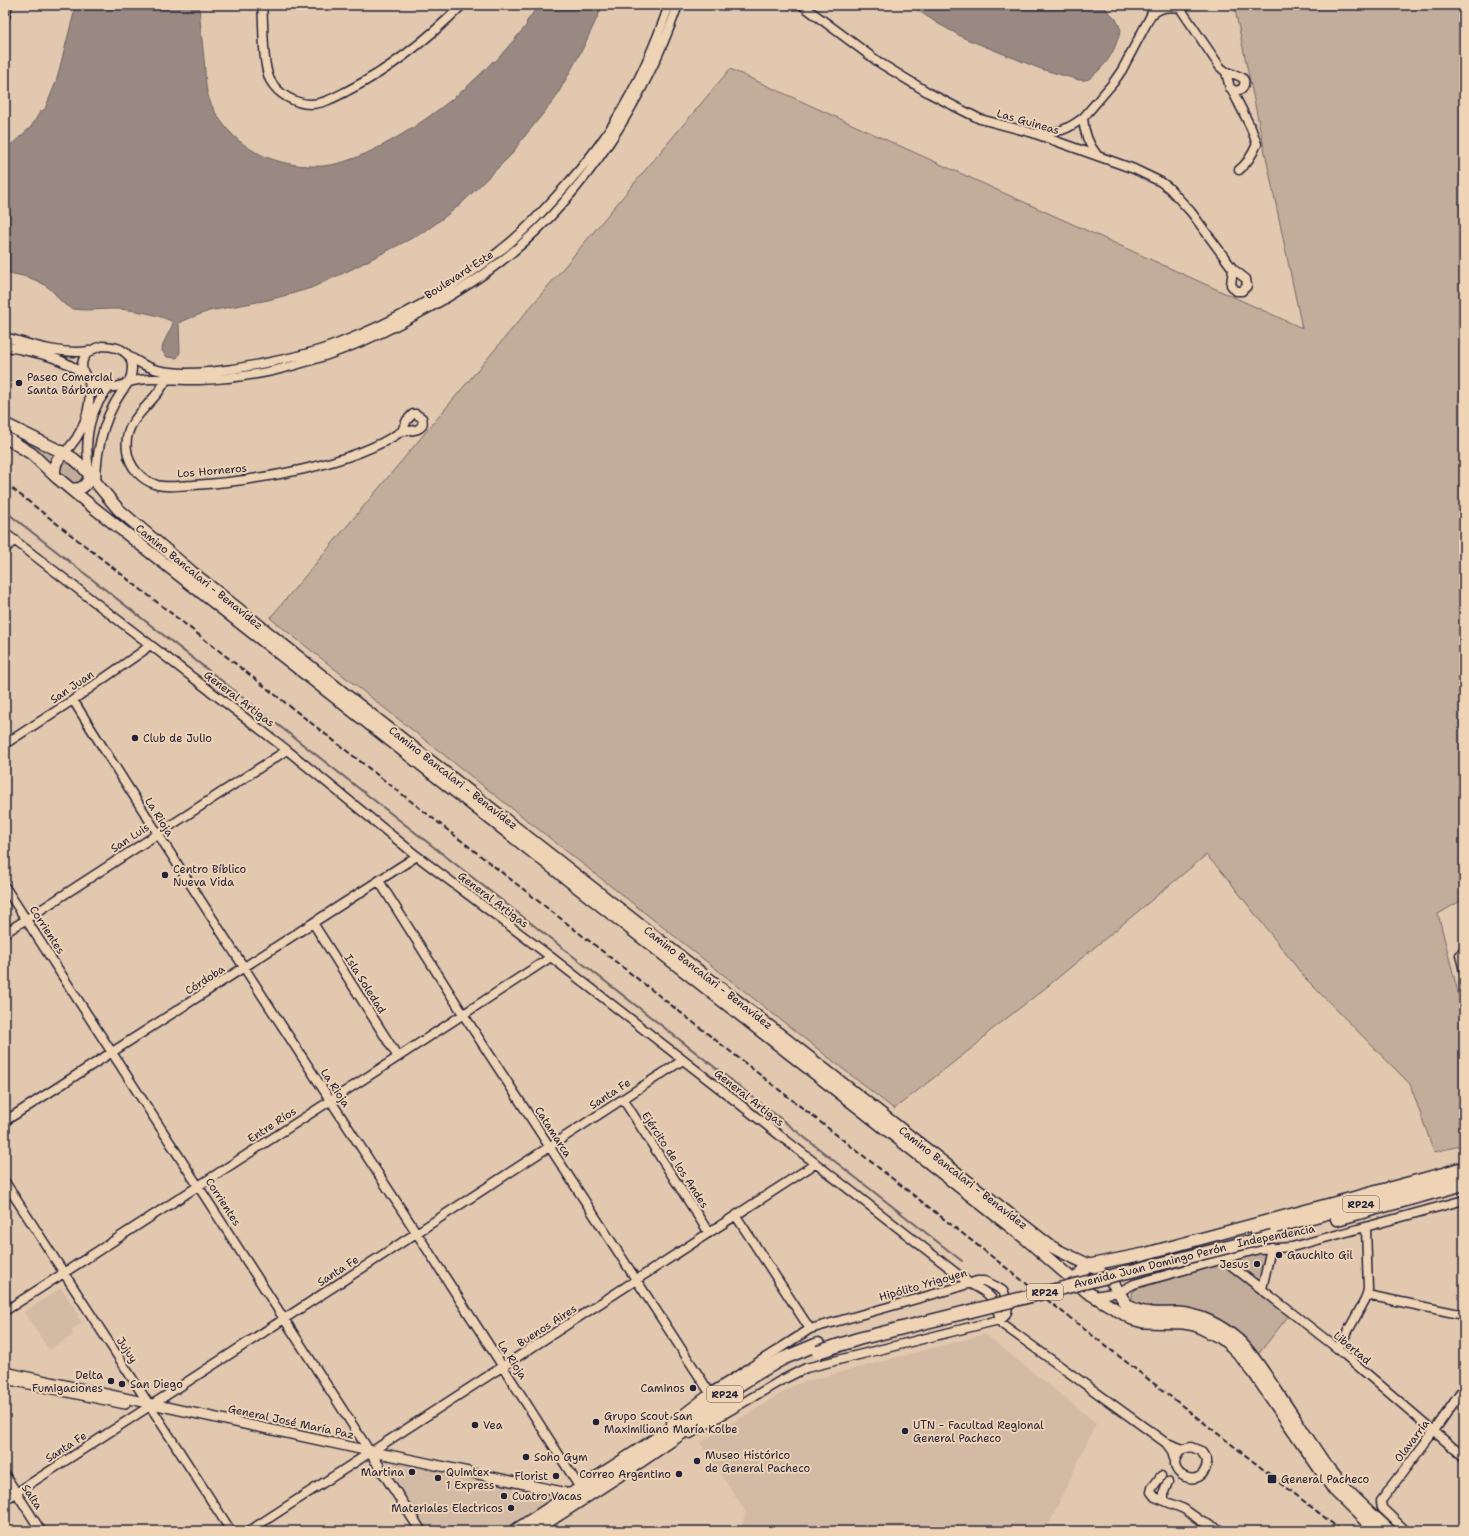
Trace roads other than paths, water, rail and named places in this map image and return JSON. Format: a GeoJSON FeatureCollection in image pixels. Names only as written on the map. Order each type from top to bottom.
{"type":"FeatureCollection","features":[{"type":"Feature","properties":{"kind":"main road","name":"Camino Bancalari - Benavídez"},"geometry":{"type":"LineString","coordinates":[[5,424],[74,459],[118,509],[154,541],[353,700],[1044,1240],[1058,1250],[1090,1265],[1111,1281],[1119,1292],[1123,1301],[1132,1308],[1147,1313],[1192,1315],[1214,1324],[1237,1339],[1257,1363],[1341,1484],[1390,1531]]}},
{"type":"Feature","properties":{"kind":"main road","name":"Camino Bancalari - Benavídez"},"geometry":{"type":"LineString","coordinates":[[5,437],[32,454],[55,476],[418,764],[1020,1234],[1074,1281],[1094,1296],[1137,1321],[1184,1323],[1195,1325],[1220,1338],[1231,1346],[1254,1373],[1331,1486],[1351,1508],[1376,1531]]}},
{"type":"Feature","properties":{"kind":"main road"},"geometry":{"type":"LineString","coordinates":[[55,476],[54,470],[56,460],[64,453]]}},
{"type":"Feature","properties":{"kind":"main road"},"geometry":{"type":"LineString","coordinates":[[72,489],[82,488],[93,479]]}},
{"type":"Feature","properties":{"kind":"main road"},"geometry":{"type":"LineString","coordinates":[[1074,1281],[1090,1265],[1144,1254],[1464,1167]]}},
{"type":"Feature","properties":{"kind":"main road","name":"RP24"},"geometry":{"type":"LineString","coordinates":[[515,1531],[576,1491],[639,1455],[771,1374],[818,1348],[893,1322],[1257,1232],[1423,1187],[1464,1174]]}},
{"type":"Feature","properties":{"kind":"main road","name":"RP24"},"geometry":{"type":"LineString","coordinates":[[1272,1242],[1464,1184]]}},
{"type":"Feature","properties":{"kind":"main road","name":"Avenida Juan Domingo Perón"},"geometry":{"type":"LineString","coordinates":[[818,1348],[1272,1242]]}},
{"type":"Feature","properties":{"kind":"main road","name":"RP24"},"geometry":{"type":"LineString","coordinates":[[533,1531],[639,1455]]}},
{"type":"Feature","properties":{"kind":"street"},"geometry":{"type":"LineString","coordinates":[[262,5],[267,72],[270,80],[275,87],[293,101],[310,104],[321,103],[334,98],[397,62],[432,34],[462,5]]}},
{"type":"Feature","properties":{"kind":"street","name":"Boulevard Este"},"geometry":{"type":"LineString","coordinates":[[640,85],[669,5]]}},
{"type":"Feature","properties":{"kind":"street","name":"Boulevard Este"},"geometry":{"type":"LineString","coordinates":[[129,382],[141,379],[284,364],[393,323],[474,281],[509,256],[539,228],[575,181],[640,85],[664,40],[678,5]]}},
{"type":"Feature","properties":{"kind":"street","name":"Las Guineas"},"geometry":{"type":"LineString","coordinates":[[802,5],[880,63],[929,93],[980,119],[1033,133],[1151,176],[1169,188],[1191,212],[1233,269]]}},
{"type":"Feature","properties":{"kind":"street"},"geometry":{"type":"LineString","coordinates":[[1033,133],[1061,131],[1072,126],[1083,118],[1113,83],[1122,70],[1151,15],[1153,5]]}},
{"type":"Feature","properties":{"kind":"street"},"geometry":{"type":"LineString","coordinates":[[1151,15],[1164,7],[1179,7],[1214,59],[1226,72],[1237,75],[1244,80],[1242,89],[1236,91],[1232,90]]}},
{"type":"Feature","properties":{"kind":"street"},"geometry":{"type":"LineString","coordinates":[[1226,72],[1228,83],[1251,128],[1256,144],[1250,156],[1239,170]]}},
{"type":"Feature","properties":{"kind":"street"},"geometry":{"type":"LineString","coordinates":[[1083,118],[1086,137],[1090,147],[1098,156]]}},
{"type":"Feature","properties":{"kind":"street","name":"Boulevard Este"},"geometry":{"type":"LineString","coordinates":[[393,323],[425,301],[470,274],[490,259],[529,225],[575,181]]}},
{"type":"Feature","properties":{"kind":"street"},"geometry":{"type":"LineString","coordinates":[[490,259],[495,266]]}},
{"type":"Feature","properties":{"kind":"street"},"geometry":{"type":"LineString","coordinates":[[5,337],[25,343],[68,352],[89,351],[102,346],[110,346],[124,351],[130,357],[132,371],[129,382],[115,400],[103,429],[93,479]]}},
{"type":"Feature","properties":{"kind":"street"},"geometry":{"type":"LineString","coordinates":[[5,346],[64,361],[87,378],[109,388],[129,382]]}},
{"type":"Feature","properties":{"kind":"street"},"geometry":{"type":"LineString","coordinates":[[64,453],[76,440],[89,405],[87,378],[82,363],[89,351]]}},
{"type":"Feature","properties":{"kind":"street"},"geometry":{"type":"LineString","coordinates":[[64,361],[68,352]]}},
{"type":"Feature","properties":{"kind":"street","name":"Boulevard Este"},"geometry":{"type":"LineString","coordinates":[[130,357],[140,364],[168,376]]}},
{"type":"Feature","properties":{"kind":"street","name":"Los Horneros"},"geometry":{"type":"LineString","coordinates":[[168,376],[160,391],[133,422],[127,439],[128,458],[134,468],[142,477],[159,485],[205,484],[244,480],[301,469],[363,451],[383,443],[402,431]]}},
{"type":"Feature","properties":{"kind":"street"},"geometry":{"type":"LineString","coordinates":[[93,479],[87,456],[89,427],[98,402],[109,388]]}},
{"type":"Feature","properties":{"kind":"street","name":"General Artigas"},"geometry":{"type":"LineString","coordinates":[[5,533],[287,750],[417,856],[551,957],[815,1164],[969,1283],[986,1292],[994,1300],[999,1320]]}},
{"type":"Feature","properties":{"kind":"street"},"geometry":{"type":"LineString","coordinates":[[5,549],[15,540]]}},
{"type":"Feature","properties":{"kind":"street","name":"San Juan"},"geometry":{"type":"LineString","coordinates":[[5,744],[73,700],[150,645]]}},
{"type":"Feature","properties":{"kind":"street","name":"La Rioja"},"geometry":{"type":"LineString","coordinates":[[73,700],[157,834],[504,1367],[576,1491]]}},
{"type":"Feature","properties":{"kind":"street","name":"San Luis"},"geometry":{"type":"LineString","coordinates":[[5,933],[287,750]]}},
{"type":"Feature","properties":{"kind":"street","name":"Córdoba"},"geometry":{"type":"LineString","coordinates":[[5,1121],[417,856]]}},
{"type":"Feature","properties":{"kind":"street","name":"Catamarca"},"geometry":{"type":"LineString","coordinates":[[379,881],[463,1014],[710,1393]]}},
{"type":"Feature","properties":{"kind":"street","name":"Corrientes"},"geometry":{"type":"LineString","coordinates":[[5,887],[284,1318],[369,1455],[420,1531]]}},
{"type":"Feature","properties":{"kind":"street","name":"Isla Soledad"},"geometry":{"type":"LineString","coordinates":[[313,923],[398,1057]]}},
{"type":"Feature","properties":{"kind":"street"},"geometry":{"type":"LineString","coordinates":[[1462,952],[1464,971]]}},
{"type":"Feature","properties":{"kind":"street","name":"Entre Ríos"},"geometry":{"type":"LineString","coordinates":[[5,1311],[551,957]]}},
{"type":"Feature","properties":{"kind":"street","name":"Santa Fe"},"geometry":{"type":"LineString","coordinates":[[5,1500],[683,1060]]}},
{"type":"Feature","properties":{"kind":"street","name":"Ejército de los Andes"},"geometry":{"type":"LineString","coordinates":[[623,1099],[709,1233]]}},
{"type":"Feature","properties":{"kind":"street","name":"Buenos Aires"},"geometry":{"type":"LineString","coordinates":[[250,1531],[815,1164]]}},
{"type":"Feature","properties":{"kind":"street","name":"Jujuy"},"geometry":{"type":"LineString","coordinates":[[5,1182],[231,1531]]}},
{"type":"Feature","properties":{"kind":"street","name":"Independencia"},"geometry":{"type":"LineString","coordinates":[[1094,1296],[1119,1292],[1134,1284],[1259,1249],[1272,1242],[1292,1247],[1464,1200]]}},
{"type":"Feature","properties":{"kind":"street"},"geometry":{"type":"LineString","coordinates":[[736,1216],[810,1329]]}},
{"type":"Feature","properties":{"kind":"street"},"geometry":{"type":"LineString","coordinates":[[1338,1349],[1367,1295],[1368,1273],[1366,1227]]}},
{"type":"Feature","properties":{"kind":"street"},"geometry":{"type":"LineString","coordinates":[[1262,1289],[1272,1242]]}},
{"type":"Feature","properties":{"kind":"street","name":"Libertad"},"geometry":{"type":"LineString","coordinates":[[1223,1259],[1338,1349],[1464,1457]]}},
{"type":"Feature","properties":{"kind":"street","name":"Hipólito Yrigoyen"},"geometry":{"type":"LineString","coordinates":[[639,1455],[710,1393],[810,1329],[977,1281],[984,1281],[995,1286],[1003,1292],[1007,1299],[1008,1306],[1004,1318],[999,1320]]}},
{"type":"Feature","properties":{"kind":"street"},"geometry":{"type":"LineString","coordinates":[[1367,1295],[1464,1315]]}},
{"type":"Feature","properties":{"kind":"street"},"geometry":{"type":"LineString","coordinates":[[639,1455],[719,1417],[785,1378],[806,1368],[999,1320],[1007,1329],[1166,1443],[1183,1449]]}},
{"type":"Feature","properties":{"kind":"street","name":"General José María Paz"},"geometry":{"type":"LineString","coordinates":[[5,1372],[150,1406]]}},
{"type":"Feature","properties":{"kind":"street","name":"General José María Paz"},"geometry":{"type":"LineString","coordinates":[[5,1379],[150,1406],[360,1449],[369,1455],[389,1455],[576,1491]]}},
{"type":"Feature","properties":{"kind":"street","name":"Olavarría"},"geometry":{"type":"LineString","coordinates":[[1406,1531],[1382,1508],[1381,1504],[1383,1498],[1434,1431],[1464,1388]]}},
{"type":"Feature","properties":{"kind":"street"},"geometry":{"type":"LineString","coordinates":[[1166,1443],[1172,1451],[1177,1471],[1185,1478],[1196,1478],[1204,1471],[1207,1460],[1201,1451],[1191,1447],[1183,1449],[1176,1456],[1175,1461]]}},
{"type":"Feature","properties":{"kind":"street","name":"Salta"},"geometry":{"type":"LineString","coordinates":[[5,1475],[41,1531]]}},
{"type":"Feature","properties":{"kind":"street"},"geometry":{"type":"LineString","coordinates":[[1161,1476],[1152,1488],[1151,1492],[1155,1497],[1184,1509],[1201,1521],[1223,1531]]}},
{"type":"Feature","properties":{"kind":"street"},"geometry":{"type":"LineString","coordinates":[[1164,1500],[1164,1492],[1168,1482]]}},
{"type":"Feature","properties":{"kind":"waterway"},"geometry":{"type":"LineString","coordinates":[[5,511],[962,1261]]}},
{"type":"Feature","properties":{"kind":"railway"},"geometry":{"type":"LineString","coordinates":[[5,483],[1342,1531]]}},
{"type":"Feature","properties":{"kind":"place","name":"Paseo Comercial Santa Bárbara"},"geometry":{"type":"Point","coordinates":[19,383]}},
{"type":"Feature","properties":{"kind":"place","name":"Club de Julio"},"geometry":{"type":"Point","coordinates":[135,738]}},
{"type":"Feature","properties":{"kind":"place","name":"Centro Bíblico Nueva Vida"},"geometry":{"type":"Point","coordinates":[165,875]}},
{"type":"Feature","properties":{"kind":"place","name":"Gauchito Gil"},"geometry":{"type":"Point","coordinates":[1279,1255]}},
{"type":"Feature","properties":{"kind":"place","name":"Jesus"},"geometry":{"type":"Point","coordinates":[1257,1264]}},
{"type":"Feature","properties":{"kind":"place","name":"Delta Fumigaciones"},"geometry":{"type":"Point","coordinates":[111,1381]}},
{"type":"Feature","properties":{"kind":"place","name":"San Diego"},"geometry":{"type":"Point","coordinates":[122,1384]}},
{"type":"Feature","properties":{"kind":"place","name":"Caminos"},"geometry":{"type":"Point","coordinates":[693,1388]}},
{"type":"Feature","properties":{"kind":"place","name":"Grupo Scout San Maximiliano María Kolbe"},"geometry":{"type":"Point","coordinates":[596,1422]}},
{"type":"Feature","properties":{"kind":"place","name":"Vea"},"geometry":{"type":"Point","coordinates":[475,1425]}},
{"type":"Feature","properties":{"kind":"place","name":"UTN - Facultad Regional General Pacheco"},"geometry":{"type":"Point","coordinates":[905,1431]}},
{"type":"Feature","properties":{"kind":"place","name":"Soho Gym"},"geometry":{"type":"Point","coordinates":[526,1457]}},
{"type":"Feature","properties":{"kind":"place","name":"Museo Histórico de General Pacheco"},"geometry":{"type":"Point","coordinates":[697,1461]}},
{"type":"Feature","properties":{"kind":"place","name":"Martina"},"geometry":{"type":"Point","coordinates":[412,1472]}},
{"type":"Feature","properties":{"kind":"place","name":"Correo Argentino"},"geometry":{"type":"Point","coordinates":[679,1474]}},
{"type":"Feature","properties":{"kind":"place","name":"Florist"},"geometry":{"type":"Point","coordinates":[556,1476]}},
{"type":"Feature","properties":{"kind":"place","name":"Quimtex 1 Express"},"geometry":{"type":"Point","coordinates":[438,1478]}},
{"type":"Feature","properties":{"kind":"place","name":"General Pacheco"},"geometry":{"type":"Point","coordinates":[1272,1479]}},
{"type":"Feature","properties":{"kind":"place","name":"Cuatro Vacas"},"geometry":{"type":"Point","coordinates":[504,1496]}},
{"type":"Feature","properties":{"kind":"place","name":"Materiales Electricos"},"geometry":{"type":"Point","coordinates":[511,1508]}}]}
